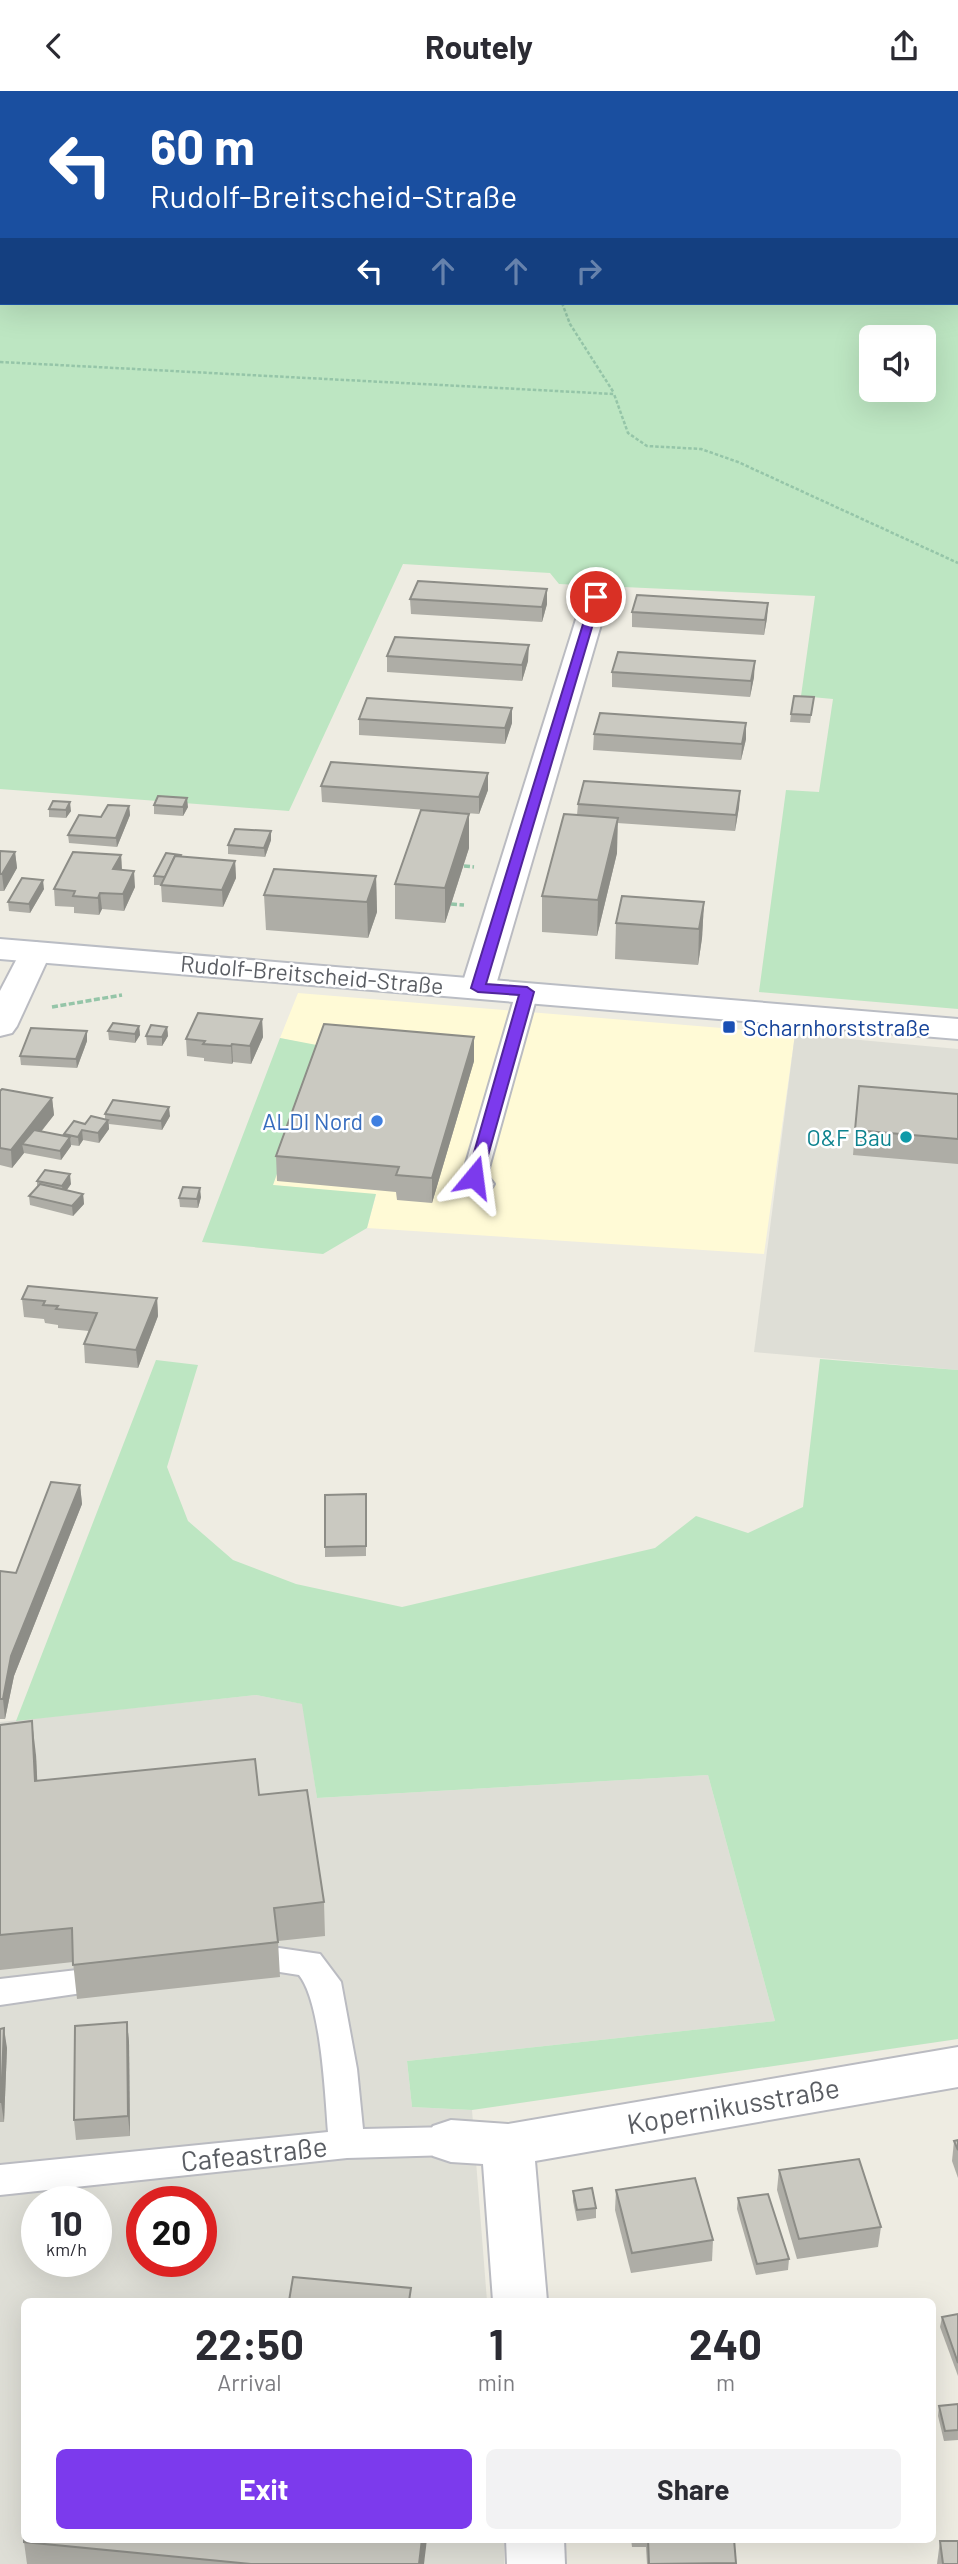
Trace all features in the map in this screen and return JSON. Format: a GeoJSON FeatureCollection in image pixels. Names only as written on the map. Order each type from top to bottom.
{"type":"FeatureCollection","features":[{"type":"Feature","properties":{"kind":"street"},"geometry":{"type":"LineString","coordinates":[[478,988],[596,597]]}},
{"type":"Feature","properties":{"kind":"street","name":"Rudolf-Breitscheid-Straße"},"geometry":{"type":"LineString","coordinates":[[0,949],[958,1029]]}},
{"type":"Feature","properties":{"kind":"street"},"geometry":{"type":"LineString","coordinates":[[3,1020],[35,952]]}},
{"type":"Feature","properties":{"kind":"street","name":"Kopernikusstraße"},"geometry":{"type":"LineString","coordinates":[[508,2145],[958,2067]]}},
{"type":"Feature","properties":{"kind":"street","name":"Cafeastraße"},"geometry":{"type":"LineString","coordinates":[[451,2141],[508,2145]]}},
{"type":"Feature","properties":{"kind":"street"},"geometry":{"type":"LineString","coordinates":[[508,2145],[520,2298]]}},
{"type":"Feature","properties":{"kind":"street"},"geometry":{"type":"LineString","coordinates":[[535,2543],[536,2564]]}},
{"type":"Feature","properties":{"kind":"lane"},"geometry":{"type":"LineString","coordinates":[[482,1184],[474,1177],[527,992]]}},
{"type":"Feature","properties":{"kind":"lane"},"geometry":{"type":"LineString","coordinates":[[279,1961],[308,1963],[324,1982],[340,2069],[347,2144]]}},
{"type":"Feature","properties":{"kind":"lane"},"geometry":{"type":"LineString","coordinates":[[0,1992],[77,1983]]}},
{"type":"Feature","properties":{"kind":"lane","name":"Cafeastraße"},"geometry":{"type":"LineString","coordinates":[[0,2179],[347,2144],[451,2141]]}},
{"type":"Feature","properties":{"kind":"path"},"geometry":{"type":"LineString","coordinates":[[563,305],[570,324],[614,394],[628,433],[647,446],[701,449],[738,462],[958,563]]}},
{"type":"Feature","properties":{"kind":"path"},"geometry":{"type":"LineString","coordinates":[[0,362],[614,394]]}},
{"type":"Feature","properties":{"kind":"path"},"geometry":{"type":"LineString","coordinates":[[3,1020],[125,994]]}},
{"type":"Feature","properties":{"kind":"shaded area"},"geometry":{"type":"Polygon","coordinates":[[[298,993],[795,1034],[764,1254],[367,1228],[376,1195],[273,1185],[322,1047],[280,1038],[298,993]]]}},
{"type":"Feature","properties":{"kind":"shaded area"},"geometry":{"type":"Polygon","coordinates":[[[795,1034],[958,1049],[958,1370],[754,1352],[795,1034]]]}},
{"type":"Feature","properties":{"kind":"shaded area"},"geometry":{"type":"Polygon","coordinates":[[[256,1695],[303,1704],[317,1798],[708,1775],[775,2021],[407,2061],[412,2107],[472,2110],[487,2298],[21,2298],[21,2543],[504,2543],[504,2564],[0,2564],[0,1722],[256,1695]]]}},
{"type":"Feature","properties":{"kind":"green space"},"geometry":{"type":"Polygon","coordinates":[[[0,305],[958,305],[958,1009],[759,992],[786,790],[819,792],[833,699],[801,696],[815,596],[559,584],[550,573],[403,564],[289,811],[0,789],[0,305]]]}},
{"type":"Feature","properties":{"kind":"green space"},"geometry":{"type":"Polygon","coordinates":[[[280,1038],[322,1046],[273,1185],[376,1194],[367,1228],[323,1254],[202,1242],[280,1038]]]}},
{"type":"Feature","properties":{"kind":"green space"},"geometry":{"type":"Polygon","coordinates":[[[820,1359],[958,1370],[958,2039],[472,2110],[412,2107],[407,2061],[775,2021],[708,1775],[317,1798],[302,1704],[256,1695],[16,1721],[156,1360],[198,1365],[167,1467],[188,1521],[233,1560],[296,1584],[402,1607],[655,1548],[696,1516],[748,1533],[803,1507],[820,1359]]]}},
{"type":"Feature","properties":{"kind":"building"},"geometry":{"type":"Polygon","coordinates":[[[418,581],[547,589],[542,607],[410,599],[418,581]]]}},
{"type":"Feature","properties":{"kind":"building"},"geometry":{"type":"Polygon","coordinates":[[[637,595],[768,603],[765,620],[632,612],[637,595]]]}},
{"type":"Feature","properties":{"kind":"building"},"geometry":{"type":"Polygon","coordinates":[[[395,637],[529,645],[522,665],[387,656],[395,637]]]}},
{"type":"Feature","properties":{"kind":"building"},"geometry":{"type":"Polygon","coordinates":[[[618,652],[755,661],[751,681],[612,672],[618,652]]]}},
{"type":"Feature","properties":{"kind":"building"},"geometry":{"type":"Polygon","coordinates":[[[794,696],[814,697],[811,715],[791,714],[794,696]]]}},
{"type":"Feature","properties":{"kind":"building"},"geometry":{"type":"Polygon","coordinates":[[[367,698],[512,708],[505,728],[359,719],[367,698]]]}},
{"type":"Feature","properties":{"kind":"building"},"geometry":{"type":"Polygon","coordinates":[[[600,713],[746,723],[742,744],[594,734],[600,713]]]}},
{"type":"Feature","properties":{"kind":"building"},"geometry":{"type":"Polygon","coordinates":[[[331,762],[488,773],[479,797],[321,786],[331,762]]]}},
{"type":"Feature","properties":{"kind":"building"},"geometry":{"type":"Polygon","coordinates":[[[584,781],[740,791],[736,815],[578,804],[584,781]]]}},
{"type":"Feature","properties":{"kind":"building"},"geometry":{"type":"Polygon","coordinates":[[[158,796],[187,798],[183,807],[154,805],[158,796]]]}},
{"type":"Feature","properties":{"kind":"building"},"geometry":{"type":"Polygon","coordinates":[[[53,801],[70,802],[66,810],[49,809],[53,801]]]}},
{"type":"Feature","properties":{"kind":"building"},"geometry":{"type":"Polygon","coordinates":[[[108,805],[129,806],[116,838],[68,835],[79,815],[101,817],[108,805]]]}},
{"type":"Feature","properties":{"kind":"building"},"geometry":{"type":"Polygon","coordinates":[[[421,810],[469,814],[445,888],[395,884],[421,810]]]}},
{"type":"Feature","properties":{"kind":"building"},"geometry":{"type":"Polygon","coordinates":[[[564,814],[618,818],[598,900],[542,896],[564,814]]]}},
{"type":"Feature","properties":{"kind":"building"},"geometry":{"type":"Polygon","coordinates":[[[235,829],[271,831],[264,848],[228,845],[235,829]]]}},
{"type":"Feature","properties":{"kind":"building"},"geometry":{"type":"Polygon","coordinates":[[[0,851],[15,852],[2,874],[0,874],[0,851]]]}},
{"type":"Feature","properties":{"kind":"building"},"geometry":{"type":"Polygon","coordinates":[[[73,852],[121,855],[113,869],[134,871],[123,894],[100,893],[98,898],[73,896],[75,891],[54,889],[73,852]]]}},
{"type":"Feature","properties":{"kind":"building"},"geometry":{"type":"Polygon","coordinates":[[[166,853],[181,855],[175,856],[165,877],[154,876],[166,853]]]}},
{"type":"Feature","properties":{"kind":"building"},"geometry":{"type":"Polygon","coordinates":[[[175,856],[235,861],[222,890],[161,885],[175,856]]]}},
{"type":"Feature","properties":{"kind":"building"},"geometry":{"type":"Polygon","coordinates":[[[274,869],[376,876],[367,902],[264,895],[274,869]]]}},
{"type":"Feature","properties":{"kind":"building"},"geometry":{"type":"Polygon","coordinates":[[[22,878],[43,880],[29,904],[8,902],[22,878]]]}},
{"type":"Feature","properties":{"kind":"building"},"geometry":{"type":"Polygon","coordinates":[[[622,896],[704,902],[699,929],[616,923],[622,896]]]}},
{"type":"Feature","properties":{"kind":"building"},"geometry":{"type":"Polygon","coordinates":[[[198,1013],[262,1019],[250,1046],[203,1044],[205,1041],[186,1039],[198,1013]]]}},
{"type":"Feature","properties":{"kind":"building"},"geometry":{"type":"Polygon","coordinates":[[[113,1023],[139,1026],[135,1034],[108,1031],[113,1023]]]}},
{"type":"Feature","properties":{"kind":"building","name":"ALDI Nord"},"geometry":{"type":"Polygon","coordinates":[[[324,1024],[474,1037],[432,1178],[396,1175],[399,1167],[276,1156],[324,1024]]]}},
{"type":"Feature","properties":{"kind":"building"},"geometry":{"type":"Polygon","coordinates":[[[151,1025],[167,1027],[162,1037],[146,1036],[151,1025]]]}},
{"type":"Feature","properties":{"kind":"building"},"geometry":{"type":"Polygon","coordinates":[[[31,1028],[87,1031],[76,1059],[20,1056],[31,1028]]]}},
{"type":"Feature","properties":{"kind":"building"},"geometry":{"type":"Polygon","coordinates":[[[859,1086],[958,1094],[958,1139],[855,1130],[859,1086]]]}},
{"type":"Feature","properties":{"kind":"building"},"geometry":{"type":"Polygon","coordinates":[[[2,1089],[52,1098],[11,1150],[0,1148],[2,1089]]]}},
{"type":"Feature","properties":{"kind":"building"},"geometry":{"type":"Polygon","coordinates":[[[113,1100],[169,1107],[161,1121],[105,1114],[113,1100]]]}},
{"type":"Feature","properties":{"kind":"building"},"geometry":{"type":"Polygon","coordinates":[[[91,1116],[108,1120],[98,1133],[82,1130],[78,1137],[64,1134],[74,1121],[85,1124],[91,1116]]]}},
{"type":"Feature","properties":{"kind":"building"},"geometry":{"type":"Polygon","coordinates":[[[34,1130],[70,1137],[60,1151],[22,1144],[34,1130]]]}},
{"type":"Feature","properties":{"kind":"building"},"geometry":{"type":"Polygon","coordinates":[[[45,1170],[70,1174],[62,1186],[37,1181],[45,1170]]]}},
{"type":"Feature","properties":{"kind":"building"},"geometry":{"type":"Polygon","coordinates":[[[40,1184],[83,1194],[72,1206],[29,1196],[40,1184]]]}},
{"type":"Feature","properties":{"kind":"building"},"geometry":{"type":"Polygon","coordinates":[[[183,1187],[200,1188],[197,1199],[179,1198],[183,1187]]]}},
{"type":"Feature","properties":{"kind":"building"},"geometry":{"type":"Polygon","coordinates":[[[28,1286],[157,1298],[136,1350],[84,1344],[97,1313],[56,1309],[58,1306],[43,1305],[45,1301],[22,1299],[28,1286]]]}},
{"type":"Feature","properties":{"kind":"building"},"geometry":{"type":"Polygon","coordinates":[[[51,1482],[80,1485],[11,1656],[3,1699],[0,1699],[0,1571],[16,1573],[51,1482]]]}},
{"type":"Feature","properties":{"kind":"building"},"geometry":{"type":"Polygon","coordinates":[[[366,1494],[366,1546],[325,1547],[325,1495],[366,1494]]]}},
{"type":"Feature","properties":{"kind":"building"},"geometry":{"type":"Polygon","coordinates":[[[32,1721],[35,1781],[255,1759],[259,1795],[307,1790],[324,1902],[274,1908],[278,1942],[73,1965],[72,1928],[0,1935],[0,1725],[32,1721]]]}},
{"type":"Feature","properties":{"kind":"building"},"geometry":{"type":"Polygon","coordinates":[[[127,2022],[128,2116],[74,2120],[75,2026],[127,2022]]]}},
{"type":"Feature","properties":{"kind":"building"},"geometry":{"type":"Polygon","coordinates":[[[4,2028],[1,2102],[0,2102],[0,2029],[4,2028]]]}},
{"type":"Feature","properties":{"kind":"building"},"geometry":{"type":"Polygon","coordinates":[[[859,2159],[881,2227],[799,2239],[779,2170],[859,2159]]]}},
{"type":"Feature","properties":{"kind":"building"},"geometry":{"type":"Polygon","coordinates":[[[695,2178],[713,2240],[632,2253],[616,2190],[695,2178]]]}},
{"type":"Feature","properties":{"kind":"building"},"geometry":{"type":"Polygon","coordinates":[[[592,2188],[596,2208],[577,2210],[573,2191],[592,2188]]]}},
{"type":"Feature","properties":{"kind":"building"},"geometry":{"type":"Polygon","coordinates":[[[768,2194],[789,2259],[757,2264],[738,2198],[768,2194]]]}},
{"type":"Feature","properties":{"kind":"building"},"geometry":{"type":"Polygon","coordinates":[[[293,2277],[411,2288],[409,2298],[290,2298],[293,2277]]]}},
{"type":"Feature","properties":{"kind":"building"},"geometry":{"type":"Polygon","coordinates":[[[958,2314],[958,2363],[942,2317],[958,2314]]]}},
{"type":"Feature","properties":{"kind":"building"},"geometry":{"type":"Polygon","coordinates":[[[958,2404],[958,2430],[945,2431],[939,2406],[958,2404]]]}},
{"type":"Feature","properties":{"kind":"building"},"geometry":{"type":"Polygon","coordinates":[[[940,2541],[958,2541],[958,2564],[943,2564],[940,2541]]]}},
{"type":"Feature","properties":{"kind":"building"},"geometry":{"type":"Polygon","coordinates":[[[34,2543],[422,2543],[419,2564],[251,2564],[34,2543]]]}},
{"type":"Feature","properties":{"kind":"building"},"geometry":{"type":"Polygon","coordinates":[[[648,2543],[734,2543],[736,2563],[649,2564],[648,2543]]]}},
{"type":"Feature","properties":{"kind":"place","name":"Scharnhorststraße"},"geometry":{"type":"Point","coordinates":[729,1027]}},
{"type":"Feature","properties":{"kind":"place","name":"ALDI Nord"},"geometry":{"type":"Point","coordinates":[377,1121]}},
{"type":"Feature","properties":{"kind":"place","name":"O&F Bau"},"geometry":{"type":"Point","coordinates":[906,1137]}},
{"type":"Feature","properties":{"kind":"route"},"geometry":{"type":"LineString","coordinates":[[474,1177],[527,992],[478,988],[596,597]]}}]}
